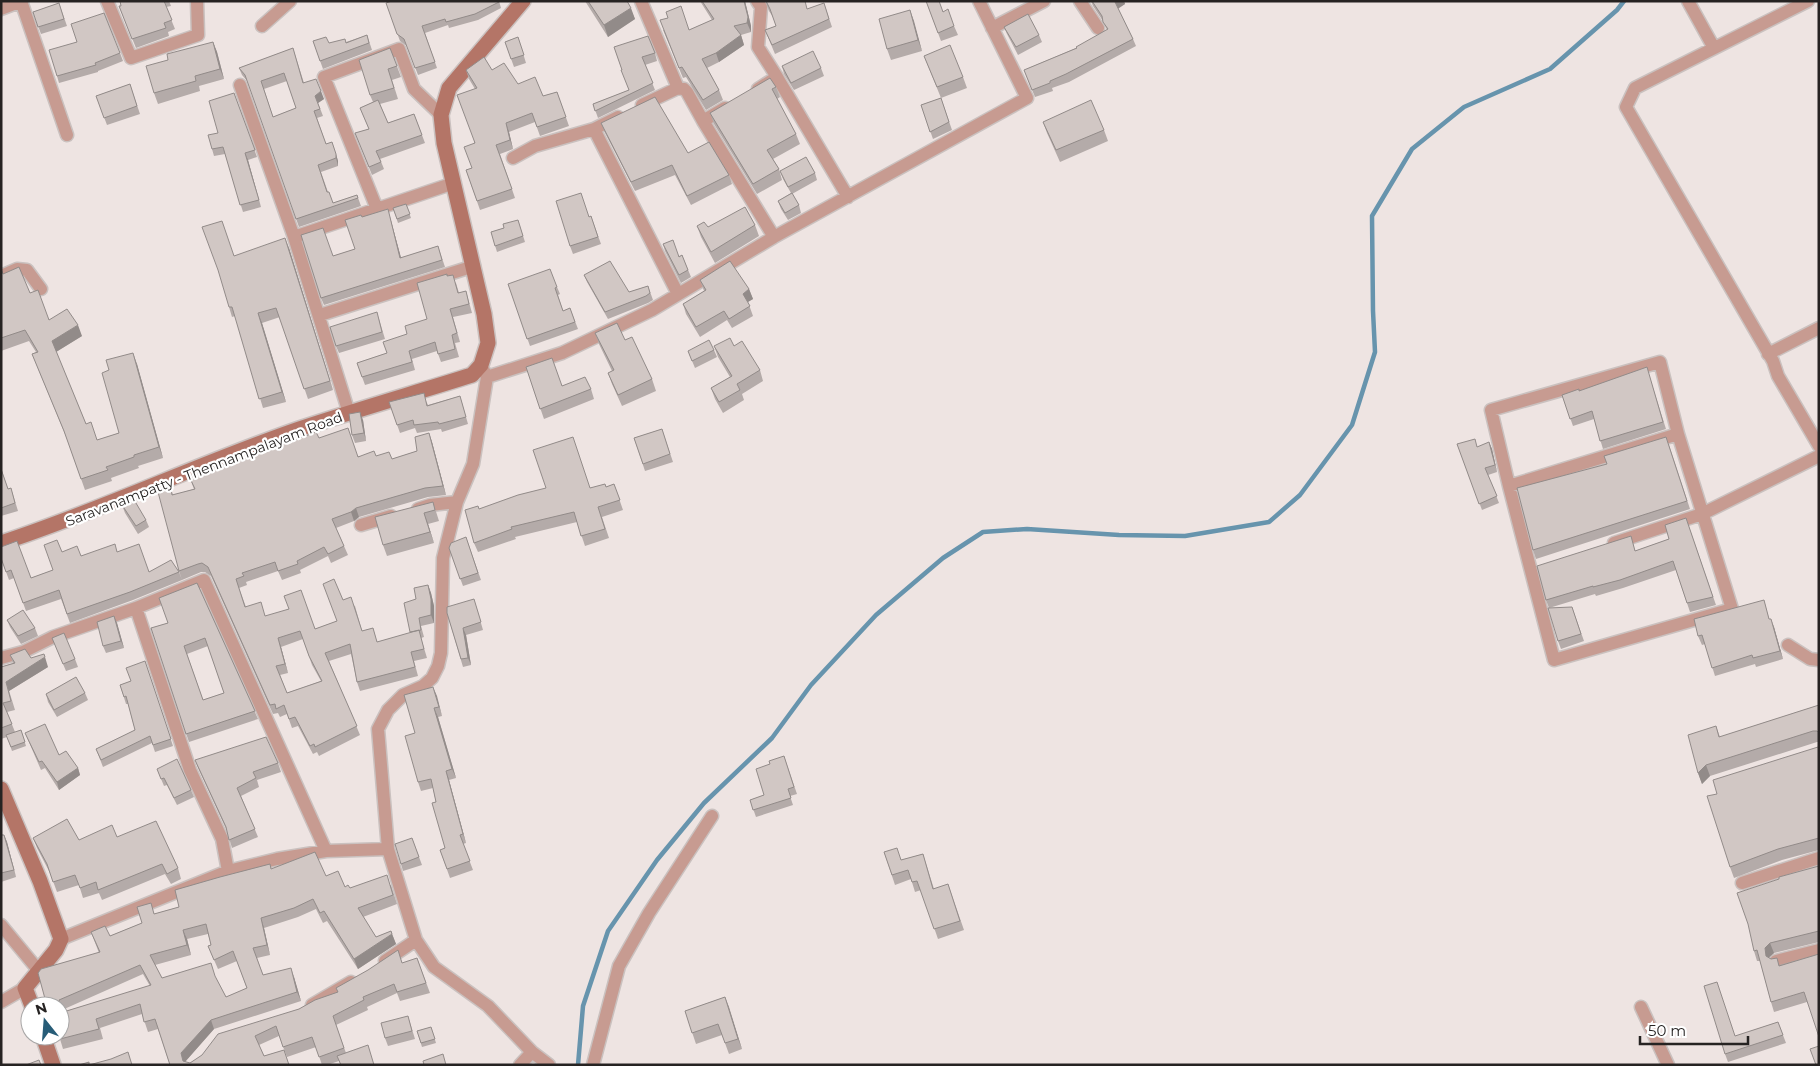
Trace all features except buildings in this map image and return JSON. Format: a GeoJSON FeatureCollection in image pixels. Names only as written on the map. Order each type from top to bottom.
{"type":"FeatureCollection","features":[{"type":"Feature","properties":{"kind":"main road"},"geometry":{"type":"LineString","coordinates":[[484,371],[488,343],[484,314],[444,143],[441,115],[449,88],[523,1]]}},
{"type":"Feature","properties":{"kind":"main road","name":"Saravanampatty - Thennampalayam Road"},"geometry":{"type":"LineString","coordinates":[[1,543],[57,525],[299,429],[484,371]]}},
{"type":"Feature","properties":{"kind":"main road"},"geometry":{"type":"LineString","coordinates":[[1,790],[40,881],[62,939],[56,950],[25,988],[28,996]]}},
{"type":"Feature","properties":{"kind":"main road"},"geometry":{"type":"LineString","coordinates":[[47,1046],[54,1065]]}},
{"type":"Feature","properties":{"kind":"street"},"geometry":{"type":"LineString","coordinates":[[1,9],[21,1],[67,135]]}},
{"type":"Feature","properties":{"kind":"street"},"geometry":{"type":"LineString","coordinates":[[107,1],[131,58],[198,35],[197,1]]}},
{"type":"Feature","properties":{"kind":"street"},"geometry":{"type":"LineString","coordinates":[[262,26],[290,1]]}},
{"type":"Feature","properties":{"kind":"street"},"geometry":{"type":"LineString","coordinates":[[641,1],[678,88]]}},
{"type":"Feature","properties":{"kind":"street"},"geometry":{"type":"LineString","coordinates":[[757,1],[760,7],[758,47],[848,197]]}},
{"type":"Feature","properties":{"kind":"street"},"geometry":{"type":"LineString","coordinates":[[549,1065],[532,1052],[488,1006],[434,967],[416,940],[388,849],[378,730],[388,710],[402,695],[423,686],[432,678],[438,666],[441,653],[443,558],[457,502],[473,464],[484,371],[562,353],[652,310],[774,237],[1027,98],[978,1]]}},
{"type":"Feature","properties":{"kind":"street"},"geometry":{"type":"LineString","coordinates":[[992,28],[1044,1]]}},
{"type":"Feature","properties":{"kind":"street"},"geometry":{"type":"LineString","coordinates":[[1080,1],[1098,28]]}},
{"type":"Feature","properties":{"kind":"street"},"geometry":{"type":"LineString","coordinates":[[1688,1],[1714,48]]}},
{"type":"Feature","properties":{"kind":"street"},"geometry":{"type":"LineString","coordinates":[[1808,1],[1635,88],[1626,107],[1773,361],[1778,376],[1819,446]]}},
{"type":"Feature","properties":{"kind":"street"},"geometry":{"type":"LineString","coordinates":[[377,209],[324,76],[399,49],[414,89],[441,115]]}},
{"type":"Feature","properties":{"kind":"street"},"geometry":{"type":"LineString","coordinates":[[751,93],[776,77]]}},
{"type":"Feature","properties":{"kind":"street"},"geometry":{"type":"LineString","coordinates":[[240,84],[320,315],[349,414]]}},
{"type":"Feature","properties":{"kind":"street"},"geometry":{"type":"LineString","coordinates":[[513,158],[535,146],[594,129],[678,88],[684,88],[774,237]]}},
{"type":"Feature","properties":{"kind":"street"},"geometry":{"type":"LineString","coordinates":[[703,121],[735,102]]}},
{"type":"Feature","properties":{"kind":"street"},"geometry":{"type":"LineString","coordinates":[[594,129],[678,294]]}},
{"type":"Feature","properties":{"kind":"street"},"geometry":{"type":"LineString","coordinates":[[294,237],[454,183]]}},
{"type":"Feature","properties":{"kind":"street"},"geometry":{"type":"LineString","coordinates":[[320,315],[474,266]]}},
{"type":"Feature","properties":{"kind":"street"},"geometry":{"type":"LineString","coordinates":[[1,276],[17,269],[27,270],[41,289]]}},
{"type":"Feature","properties":{"kind":"street"},"geometry":{"type":"LineString","coordinates":[[1768,354],[1819,328]]}},
{"type":"Feature","properties":{"kind":"street"},"geometry":{"type":"LineString","coordinates":[[1660,362],[1678,434],[1732,609],[1554,660],[1536,568],[1509,486],[1491,410],[1660,362]]}},
{"type":"Feature","properties":{"kind":"street"},"geometry":{"type":"LineString","coordinates":[[1509,486],[1678,434]]}},
{"type":"Feature","properties":{"kind":"street"},"geometry":{"type":"LineString","coordinates":[[1598,548],[1702,514],[1819,456]]}},
{"type":"Feature","properties":{"kind":"street"},"geometry":{"type":"LineString","coordinates":[[361,525],[430,505],[457,502]]}},
{"type":"Feature","properties":{"kind":"street"},"geometry":{"type":"LineString","coordinates":[[1,658],[23,652],[53,637],[136,608],[204,580],[326,851]]}},
{"type":"Feature","properties":{"kind":"street"},"geometry":{"type":"LineString","coordinates":[[136,608],[190,770],[222,839],[228,871]]}},
{"type":"Feature","properties":{"kind":"street"},"geometry":{"type":"LineString","coordinates":[[1788,645],[1810,659],[1819,660]]}},
{"type":"Feature","properties":{"kind":"street"},"geometry":{"type":"LineString","coordinates":[[592,1065],[619,966],[649,913],[712,816]]}},
{"type":"Feature","properties":{"kind":"street"},"geometry":{"type":"LineString","coordinates":[[62,939],[228,871],[277,859],[326,851],[388,849]]}},
{"type":"Feature","properties":{"kind":"street"},"geometry":{"type":"LineString","coordinates":[[1742,883],[1819,858]]}},
{"type":"Feature","properties":{"kind":"street"},"geometry":{"type":"LineString","coordinates":[[1,925],[39,971]]}},
{"type":"Feature","properties":{"kind":"street"},"geometry":{"type":"LineString","coordinates":[[375,968],[416,940]]}},
{"type":"Feature","properties":{"kind":"street"},"geometry":{"type":"LineString","coordinates":[[1776,961],[1819,950]]}},
{"type":"Feature","properties":{"kind":"street"},"geometry":{"type":"LineString","coordinates":[[300,1011],[358,978]]}},
{"type":"Feature","properties":{"kind":"street"},"geometry":{"type":"LineString","coordinates":[[1,1002],[25,988]]}},
{"type":"Feature","properties":{"kind":"street"},"geometry":{"type":"LineString","coordinates":[[1642,1007],[1668,1065]]}},
{"type":"Feature","properties":{"kind":"street"},"geometry":{"type":"LineString","coordinates":[[520,1065],[532,1052]]}},
{"type":"Feature","properties":{"kind":"waterway"},"geometry":{"type":"LineString","coordinates":[[578,1065],[583,1006],[608,931],[657,860],[704,803],[772,738],[811,685],[876,615],[943,558],[983,532],[1027,529],[1119,535],[1185,536],[1269,522],[1300,495],[1352,425],[1375,352],[1372,216],[1412,149],[1464,107],[1550,69],[1617,10],[1624,1]]}}]}
